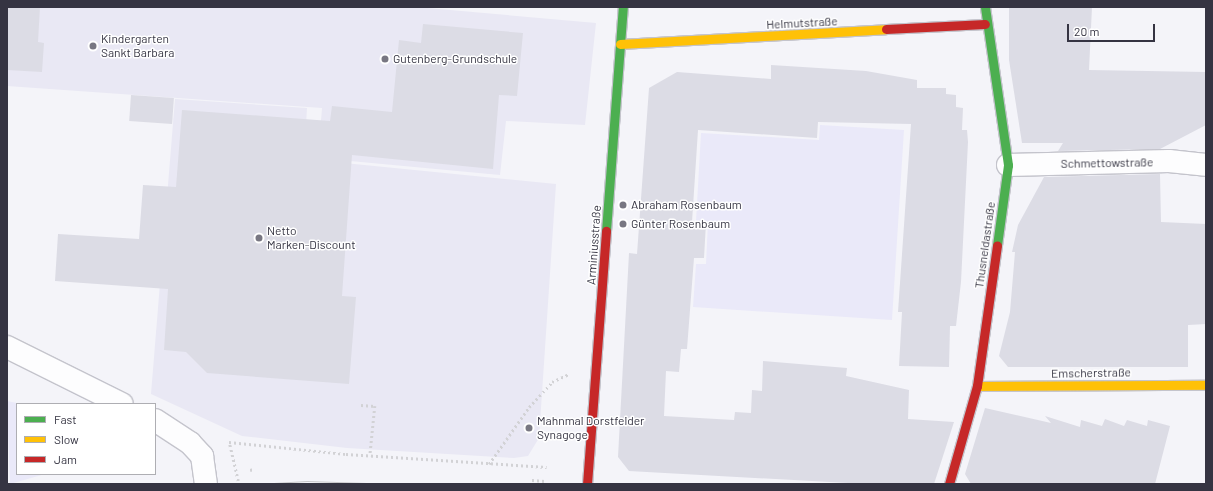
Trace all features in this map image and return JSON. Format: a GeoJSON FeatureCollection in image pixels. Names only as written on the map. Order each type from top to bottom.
{"type":"FeatureCollection","features":[{"type":"Feature","properties":{"kind":"street","name":"Arminiusstraße"},"geometry":{"type":"LineString","coordinates":[[587,484],[623,7]]}},
{"type":"Feature","properties":{"kind":"street","name":"Thusneldastraße"},"geometry":{"type":"LineString","coordinates":[[949,484],[977,386],[1008,165],[985,24],[985,7]]}},
{"type":"Feature","properties":{"kind":"street","name":"Helmutstraße"},"geometry":{"type":"LineString","coordinates":[[620,44],[985,24]]}},
{"type":"Feature","properties":{"kind":"street","name":"Schmettowstraße"},"geometry":{"type":"LineString","coordinates":[[1008,165],[1169,161],[1206,165]]}},
{"type":"Feature","properties":{"kind":"street"},"geometry":{"type":"LineString","coordinates":[[7,347],[120,403]]}},
{"type":"Feature","properties":{"kind":"street","name":"Emscherstraße"},"geometry":{"type":"LineString","coordinates":[[977,386],[1206,385]]}},
{"type":"Feature","properties":{"kind":"street"},"geometry":{"type":"LineString","coordinates":[[156,421],[190,443],[202,456],[206,484]]}},
{"type":"Feature","properties":{"kind":"path"},"geometry":{"type":"LineString","coordinates":[[488,464],[501,442],[552,382]]}},
{"type":"Feature","properties":{"kind":"path"},"geometry":{"type":"LineString","coordinates":[[361,405],[375,406],[370,456]]}},
{"type":"Feature","properties":{"kind":"path"},"geometry":{"type":"LineString","coordinates":[[238,481],[229,442],[370,456],[547,467]]}},
{"type":"Feature","properties":{"kind":"path"},"geometry":{"type":"LineString","coordinates":[[250,470],[254,469]]}},
{"type":"Feature","properties":{"kind":"path"},"geometry":{"type":"LineString","coordinates":[[532,480],[545,481]]}},
{"type":"Feature","properties":{"kind":"shaded area","name":"Gutenberg-Grundschule"},"geometry":{"type":"Polygon","coordinates":[[[7,7],[416,7],[596,23],[585,125],[506,121],[500,175],[318,158],[322,108],[7,86],[7,7]]]}},
{"type":"Feature","properties":{"kind":"shaded area"},"geometry":{"type":"Polygon","coordinates":[[[175,99],[307,108],[304,159],[556,184],[539,438],[528,456],[514,458],[347,448],[242,436],[151,394],[175,99]]]}},
{"type":"Feature","properties":{"kind":"shaded area"},"geometry":{"type":"Polygon","coordinates":[[[820,125],[904,130],[892,320],[693,307],[696,264],[706,264],[708,222],[696,221],[701,133],[819,140],[820,125]]]}},
{"type":"Feature","properties":{"kind":"shaded area"},"geometry":{"type":"Polygon","coordinates":[[[7,401],[17,403],[16,475],[42,475],[10,484],[7,401]]]}},
{"type":"Feature","properties":{"kind":"building"},"geometry":{"type":"Polygon","coordinates":[[[7,7],[40,7],[38,42],[44,43],[42,72],[7,70],[7,7]]]}},
{"type":"Feature","properties":{"kind":"building"},"geometry":{"type":"Polygon","coordinates":[[[1009,7],[1092,7],[1089,70],[1206,72],[1206,125],[1160,149],[1058,151],[1063,143],[1022,143],[1009,60],[1009,7]]]}},
{"type":"Feature","properties":{"kind":"building"},"geometry":{"type":"Polygon","coordinates":[[[423,24],[523,33],[517,96],[499,95],[493,169],[352,155],[342,296],[356,297],[349,384],[207,373],[186,352],[164,350],[168,289],[55,281],[58,234],[139,239],[143,185],[176,187],[182,110],[330,121],[332,106],[392,112],[399,40],[421,43],[423,24]]]}},
{"type":"Feature","properties":{"kind":"building"},"geometry":{"type":"Polygon","coordinates":[[[771,65],[866,71],[917,80],[917,88],[946,88],[946,94],[956,95],[956,107],[963,108],[962,130],[967,130],[968,142],[961,282],[956,326],[950,326],[949,367],[899,366],[902,312],[898,312],[911,124],[818,122],[817,138],[698,130],[692,222],[706,223],[704,258],[694,258],[687,349],[681,349],[679,372],[666,371],[664,416],[734,420],[735,412],[751,413],[752,390],[762,391],[763,361],[847,368],[846,376],[909,390],[908,419],[954,422],[934,484],[866,484],[629,471],[618,457],[629,253],[637,254],[649,88],[677,72],[771,79],[771,65]]]}},
{"type":"Feature","properties":{"kind":"building"},"geometry":{"type":"Polygon","coordinates":[[[131,95],[174,98],[172,124],[129,121],[131,95]]]}},
{"type":"Feature","properties":{"kind":"building"},"geometry":{"type":"Polygon","coordinates":[[[1160,174],[1161,222],[1206,224],[1206,324],[1188,325],[1188,367],[1008,367],[999,356],[1010,312],[1015,252],[1012,252],[1018,225],[1044,177],[1160,174]]]}},
{"type":"Feature","properties":{"kind":"building"},"geometry":{"type":"Polygon","coordinates":[[[985,408],[1051,423],[1045,416],[1080,427],[1081,420],[1102,426],[1105,419],[1124,426],[1127,420],[1147,426],[1148,420],[1170,426],[1155,484],[971,484],[965,474],[985,408]]]}},
{"type":"Feature","properties":{"kind":"tram line"},"geometry":{"type":"LineString","coordinates":[[257,484],[307,481],[396,484]]}},
{"type":"Feature","properties":{"kind":"traffic: fast"},"geometry":{"type":"LineString","coordinates":[[606,231],[623,7]]}},
{"type":"Feature","properties":{"kind":"traffic: fast"},"geometry":{"type":"LineString","coordinates":[[985,7],[1008,165],[997,245]]}},
{"type":"Feature","properties":{"kind":"traffic: slow"},"geometry":{"type":"LineString","coordinates":[[620,44],[886,29]]}},
{"type":"Feature","properties":{"kind":"traffic: slow"},"geometry":{"type":"LineString","coordinates":[[977,386],[1206,385]]}},
{"type":"Feature","properties":{"kind":"traffic: jam"},"geometry":{"type":"LineString","coordinates":[[886,29],[985,24]]}},
{"type":"Feature","properties":{"kind":"traffic: jam"},"geometry":{"type":"LineString","coordinates":[[587,484],[606,231]]}},
{"type":"Feature","properties":{"kind":"traffic: jam"},"geometry":{"type":"LineString","coordinates":[[949,484],[977,386],[997,245]]}},
{"type":"Feature","properties":{"kind":"place","name":"Kindergarten Sankt Barbara"},"geometry":{"type":"Point","coordinates":[93,46]}},
{"type":"Feature","properties":{"kind":"place","name":"Gutenberg-Grundschule"},"geometry":{"type":"Point","coordinates":[385,59]}},
{"type":"Feature","properties":{"kind":"place","name":"Abraham Rosenbaum"},"geometry":{"type":"Point","coordinates":[623,205]}},
{"type":"Feature","properties":{"kind":"place","name":"Günter Rosenbaum"},"geometry":{"type":"Point","coordinates":[623,224]}},
{"type":"Feature","properties":{"kind":"place","name":"Netto Marken-Discount"},"geometry":{"type":"Point","coordinates":[259,238]}},
{"type":"Feature","properties":{"kind":"place","name":"Mahnmal Dorstfelder Synagoge"},"geometry":{"type":"Point","coordinates":[529,428]}}]}
